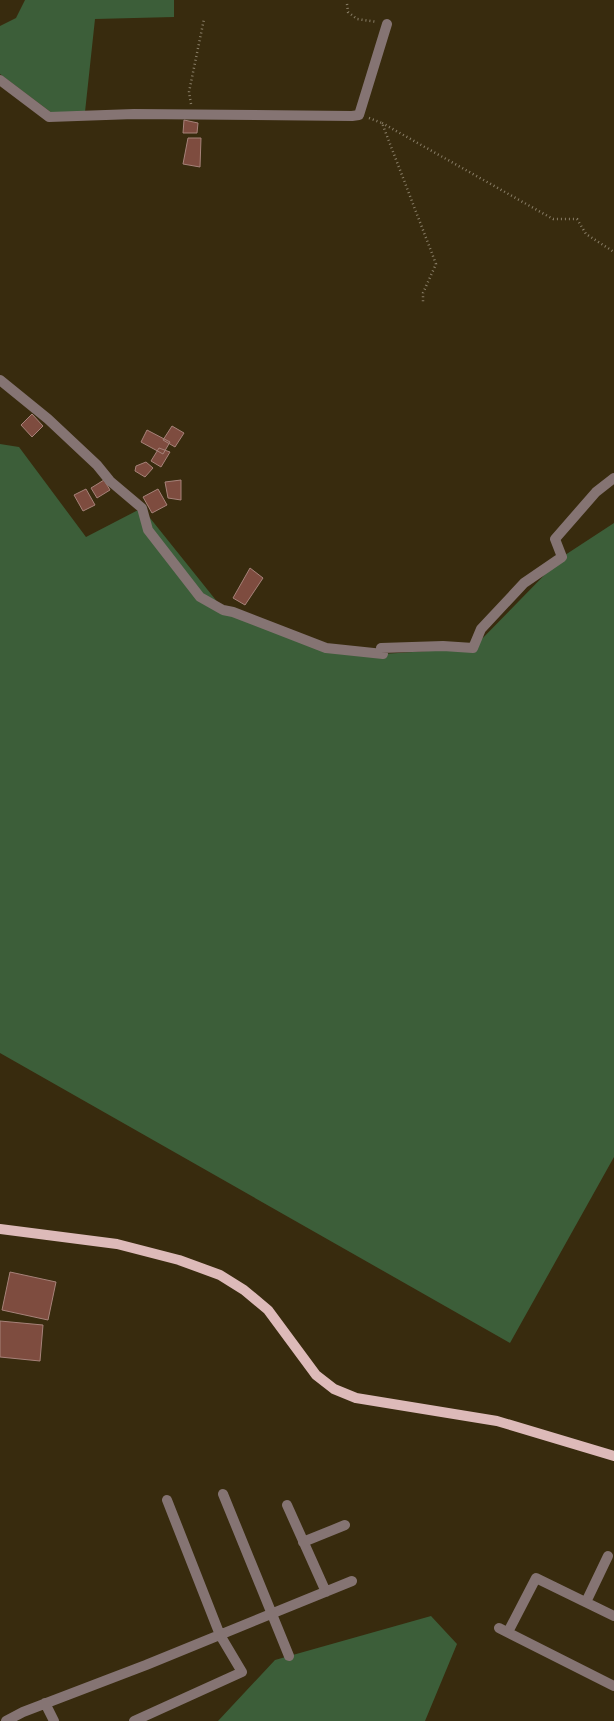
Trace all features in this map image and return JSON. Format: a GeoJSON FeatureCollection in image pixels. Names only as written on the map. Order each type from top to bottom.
{"type":"FeatureCollection","features":[{"type":"Feature","properties":{"kind":"main road"},"geometry":{"type":"LineString","coordinates":[[0,1229],[117,1244],[179,1260],[220,1275],[244,1290],[268,1310],[316,1375],[334,1389],[356,1398],[497,1421],[614,1456]]}},
{"type":"Feature","properties":{"kind":"street"},"geometry":{"type":"LineString","coordinates":[[0,80],[49,116],[134,114],[359,115],[387,24]]}},
{"type":"Feature","properties":{"kind":"street"},"geometry":{"type":"LineString","coordinates":[[0,380],[54,424],[97,465],[110,481],[142,508],[148,530],[200,597],[223,610],[233,612],[326,648],[383,654],[381,648],[443,646],[474,648],[481,629],[524,584],[562,557],[555,539],[596,492],[614,478]]}},
{"type":"Feature","properties":{"kind":"street"},"geometry":{"type":"LineString","coordinates":[[222,1494],[289,1656]]}},
{"type":"Feature","properties":{"kind":"street"},"geometry":{"type":"LineString","coordinates":[[134,1721],[242,1672],[220,1635],[167,1500]]}},
{"type":"Feature","properties":{"kind":"street"},"geometry":{"type":"LineString","coordinates":[[287,1505],[326,1592]]}},
{"type":"Feature","properties":{"kind":"street"},"geometry":{"type":"LineString","coordinates":[[303,1542],[345,1525]]}},
{"type":"Feature","properties":{"kind":"street"},"geometry":{"type":"LineString","coordinates":[[586,1602],[608,1556]]}},
{"type":"Feature","properties":{"kind":"street"},"geometry":{"type":"LineString","coordinates":[[614,1616],[536,1578],[504,1630],[614,1686]]}},
{"type":"Feature","properties":{"kind":"street"},"geometry":{"type":"LineString","coordinates":[[6,1721],[45,1703],[220,1635],[352,1581]]}},
{"type":"Feature","properties":{"kind":"street"},"geometry":{"type":"LineString","coordinates":[[45,1703],[54,1721]]}},
{"type":"Feature","properties":{"kind":"path"},"geometry":{"type":"LineString","coordinates":[[347,4],[348,12],[357,19],[387,24]]}},
{"type":"Feature","properties":{"kind":"path"},"geometry":{"type":"LineString","coordinates":[[193,114],[189,92],[204,19]]}},
{"type":"Feature","properties":{"kind":"path"},"geometry":{"type":"LineString","coordinates":[[359,115],[382,123],[554,219],[577,219],[586,234],[614,252]]}},
{"type":"Feature","properties":{"kind":"path"},"geometry":{"type":"LineString","coordinates":[[382,123],[436,264],[423,293],[423,302]]}},
{"type":"Feature","properties":{"kind":"green space"},"geometry":{"type":"Polygon","coordinates":[[[25,0],[174,0],[174,17],[95,19],[85,112],[52,113],[0,74],[0,26],[16,18],[25,0]]]}},
{"type":"Feature","properties":{"kind":"green space"},"geometry":{"type":"Polygon","coordinates":[[[0,444],[19,447],[86,537],[142,508],[223,609],[326,648],[383,654],[473,648],[562,557],[614,523],[614,1157],[510,1343],[0,1053],[0,444]]]}},
{"type":"Feature","properties":{"kind":"green space"},"geometry":{"type":"Polygon","coordinates":[[[431,1616],[457,1644],[425,1721],[218,1721],[275,1660],[431,1616]]]}},
{"type":"Feature","properties":{"kind":"building"},"geometry":{"type":"Polygon","coordinates":[[[184,120],[198,123],[197,133],[183,133],[184,120]]]}},
{"type":"Feature","properties":{"kind":"building"},"geometry":{"type":"Polygon","coordinates":[[[188,138],[201,138],[200,167],[183,164],[188,138]]]}},
{"type":"Feature","properties":{"kind":"building"},"geometry":{"type":"Polygon","coordinates":[[[32,414],[43,426],[32,437],[21,425],[32,414]]]}},
{"type":"Feature","properties":{"kind":"building"},"geometry":{"type":"Polygon","coordinates":[[[172,426],[184,433],[175,447],[163,440],[172,426]]]}},
{"type":"Feature","properties":{"kind":"building"},"geometry":{"type":"Polygon","coordinates":[[[147,430],[170,442],[163,454],[141,442],[147,430]]]}},
{"type":"Feature","properties":{"kind":"building"},"geometry":{"type":"Polygon","coordinates":[[[159,448],[170,452],[161,467],[151,461],[159,448]]]}},
{"type":"Feature","properties":{"kind":"building"},"geometry":{"type":"Polygon","coordinates":[[[146,462],[153,468],[145,477],[135,471],[136,466],[146,462]]]}},
{"type":"Feature","properties":{"kind":"building"},"geometry":{"type":"Polygon","coordinates":[[[104,480],[110,490],[97,498],[91,488],[104,480]]]}},
{"type":"Feature","properties":{"kind":"building"},"geometry":{"type":"Polygon","coordinates":[[[181,480],[181,500],[168,498],[165,482],[181,480]]]}},
{"type":"Feature","properties":{"kind":"building"},"geometry":{"type":"Polygon","coordinates":[[[86,489],[95,505],[83,511],[74,495],[86,489]]]}},
{"type":"Feature","properties":{"kind":"building"},"geometry":{"type":"Polygon","coordinates":[[[158,489],[167,505],[152,513],[143,497],[158,489]]]}},
{"type":"Feature","properties":{"kind":"building"},"geometry":{"type":"Polygon","coordinates":[[[250,568],[263,578],[245,605],[233,598],[250,568]]]}},
{"type":"Feature","properties":{"kind":"building"},"geometry":{"type":"Polygon","coordinates":[[[10,1272],[56,1282],[48,1320],[2,1310],[10,1272]]]}},
{"type":"Feature","properties":{"kind":"building"},"geometry":{"type":"Polygon","coordinates":[[[0,1321],[43,1325],[40,1361],[0,1357],[0,1321]]]}}]}
